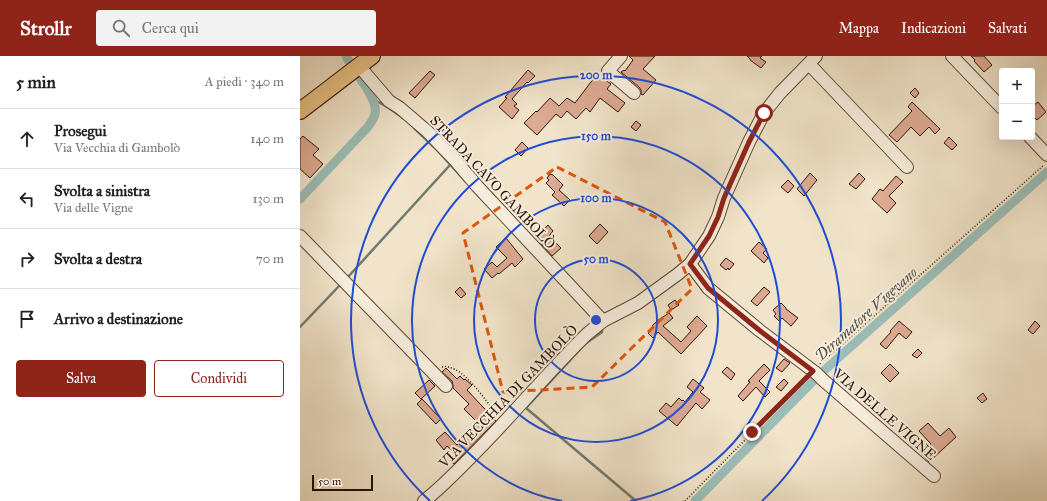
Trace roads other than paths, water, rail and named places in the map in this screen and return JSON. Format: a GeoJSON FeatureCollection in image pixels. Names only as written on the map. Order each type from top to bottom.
{"type":"FeatureCollection","features":[{"type":"Feature","properties":{"kind":"main road"},"geometry":{"type":"LineString","coordinates":[[300,112],[372,56]]}},
{"type":"Feature","properties":{"kind":"street"},"geometry":{"type":"LineString","coordinates":[[621,56],[608,72],[634,93]]}},
{"type":"Feature","properties":{"kind":"street"},"geometry":{"type":"LineString","coordinates":[[952,56],[999,105]]}},
{"type":"Feature","properties":{"kind":"street"},"geometry":{"type":"LineString","coordinates":[[813,60],[907,167]]}},
{"type":"Feature","properties":{"kind":"street","name":"VIA VECCHIA DI GAMBOLÒ"},"geometry":{"type":"LineString","coordinates":[[424,501],[448,480],[587,334],[603,321],[638,303],[690,264],[709,236],[749,142],[764,113],[780,92],[813,60]]}},
{"type":"Feature","properties":{"kind":"street","name":"STRADA CAVO GAMBOLÒ"},"geometry":{"type":"LineString","coordinates":[[355,69],[389,101],[400,108],[428,132],[603,321]]}},
{"type":"Feature","properties":{"kind":"street"},"geometry":{"type":"LineString","coordinates":[[1033,140],[1047,155]]}},
{"type":"Feature","properties":{"kind":"street"},"geometry":{"type":"LineString","coordinates":[[300,236],[446,386]]}},
{"type":"Feature","properties":{"kind":"street","name":"VIA DELLE VIGNE"},"geometry":{"type":"LineString","coordinates":[[690,264],[708,288],[759,330],[817,374],[934,476]]}},
{"type":"Feature","properties":{"kind":"waterway"},"geometry":{"type":"LineString","coordinates":[[300,199],[367,128],[375,114],[373,101],[365,85],[346,56]]}},
{"type":"Feature","properties":{"kind":"waterway"},"geometry":{"type":"LineString","coordinates":[[373,99],[403,118]]}},
{"type":"Feature","properties":{"kind":"waterway"},"geometry":{"type":"LineString","coordinates":[[414,128],[436,149],[466,182]]}},
{"type":"Feature","properties":{"kind":"waterway"},"geometry":{"type":"LineString","coordinates":[[347,278],[450,165]]}},
{"type":"Feature","properties":{"kind":"waterway","name":"Diramatore Vigevano"},"geometry":{"type":"LineString","coordinates":[[695,501],[819,375],[1047,172]]}},
{"type":"Feature","properties":{"kind":"waterway"},"geometry":{"type":"LineString","coordinates":[[300,327],[341,284]]}},
{"type":"Feature","properties":{"kind":"waterway"},"geometry":{"type":"LineString","coordinates":[[602,328],[602,332],[585,344],[526,408],[636,501]]}}]}
